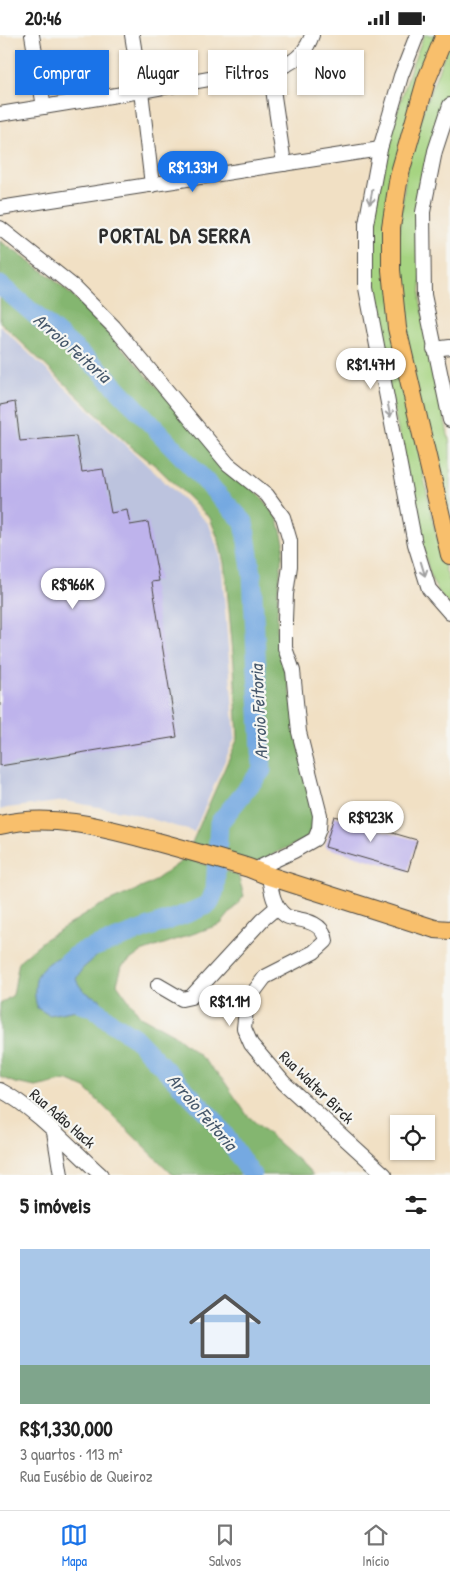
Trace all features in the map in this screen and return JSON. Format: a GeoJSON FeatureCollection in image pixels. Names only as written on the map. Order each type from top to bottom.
{"type":"FeatureCollection","features":[{"type":"Feature","properties":{"kind":"main road"},"geometry":{"type":"LineString","coordinates":[[445,35],[426,81],[399,176],[391,227],[391,270],[397,328],[450,555]]}},
{"type":"Feature","properties":{"kind":"main road"},"geometry":{"type":"LineString","coordinates":[[0,825],[18,821],[46,820],[104,827],[258,871],[436,929],[450,930]]}},
{"type":"Feature","properties":{"kind":"street"},"geometry":{"type":"LineString","coordinates":[[32,35],[44,107]]}},
{"type":"Feature","properties":{"kind":"street"},"geometry":{"type":"LineString","coordinates":[[132,35],[134,50]]}},
{"type":"Feature","properties":{"kind":"street"},"geometry":{"type":"LineString","coordinates":[[287,64],[297,58],[309,44],[312,35]]}},
{"type":"Feature","properties":{"kind":"street"},"geometry":{"type":"LineString","coordinates":[[417,35],[401,76],[380,149],[366,224],[366,288],[415,544],[429,589],[450,613]]}},
{"type":"Feature","properties":{"kind":"street"},"geometry":{"type":"LineString","coordinates":[[0,114],[119,95]]}},
{"type":"Feature","properties":{"kind":"street"},"geometry":{"type":"LineString","coordinates":[[141,95],[152,185]]}},
{"type":"Feature","properties":{"kind":"street"},"geometry":{"type":"LineString","coordinates":[[274,95],[284,164]]}},
{"type":"Feature","properties":{"kind":"street"},"geometry":{"type":"LineString","coordinates":[[450,105],[436,151],[423,212],[424,295],[450,420]]}},
{"type":"Feature","properties":{"kind":"street"},"geometry":{"type":"LineString","coordinates":[[0,208],[380,149]]}},
{"type":"Feature","properties":{"kind":"street"},"geometry":{"type":"LineString","coordinates":[[0,228],[73,286],[114,327],[228,464],[268,495],[283,517],[290,541],[285,648],[293,671],[299,732],[320,815],[320,829],[315,839],[258,871],[272,893],[277,907],[262,920],[191,997],[182,999],[158,985]]}},
{"type":"Feature","properties":{"kind":"street"},"geometry":{"type":"LineString","coordinates":[[434,349],[450,347]]}},
{"type":"Feature","properties":{"kind":"street","name":"Rua Walter Birck"},"geometry":{"type":"LineString","coordinates":[[277,907],[285,916],[317,925],[325,933],[326,941],[314,952],[265,977],[247,1001],[244,1028],[251,1044],[284,1083],[385,1175]]}},
{"type":"Feature","properties":{"kind":"street","name":"Rua Adão Hack"},"geometry":{"type":"LineString","coordinates":[[0,1090],[22,1104],[101,1175]]}},
{"type":"Feature","properties":{"kind":"street"},"geometry":{"type":"LineString","coordinates":[[54,1132],[61,1175]]}},
{"type":"Feature","properties":{"kind":"shaded area"},"geometry":{"type":"Polygon","coordinates":[[[0,326],[209,524],[221,559],[235,737],[194,832],[132,813],[65,801],[0,810],[0,326]]]}},
{"type":"Feature","properties":{"kind":"green space"},"geometry":{"type":"Polygon","coordinates":[[[424,35],[440,35],[388,226],[412,419],[433,522],[450,582],[450,605],[443,599],[432,581],[420,537],[375,318],[372,280],[372,227],[387,146],[411,68],[424,35]]]}},
{"type":"Feature","properties":{"kind":"green space"},"geometry":{"type":"Polygon","coordinates":[[[450,40],[450,92],[431,151],[420,299],[450,445],[450,530],[401,326],[397,250],[406,172],[423,111],[450,40]]]}},
{"type":"Feature","properties":{"kind":"green space"},"geometry":{"type":"Polygon","coordinates":[[[0,241],[50,276],[87,309],[261,497],[278,519],[284,542],[278,590],[277,630],[280,654],[286,670],[313,804],[314,828],[304,840],[252,864],[191,845],[238,738],[234,664],[224,563],[219,541],[210,518],[157,467],[128,444],[0,322],[0,241]]]}},
{"type":"Feature","properties":{"kind":"green space"},"geometry":{"type":"Polygon","coordinates":[[[186,858],[238,875],[244,896],[221,924],[141,952],[122,966],[117,984],[140,1016],[173,1034],[199,1055],[224,1081],[247,1115],[313,1175],[173,1175],[85,1088],[66,1080],[36,1087],[15,1083],[0,1077],[0,1004],[13,995],[19,961],[45,939],[99,906],[150,884],[186,858]]]}},
{"type":"Feature","properties":{"kind":"water"},"geometry":{"type":"Polygon","coordinates":[[[98,946],[105,949],[82,969],[76,979],[85,992],[100,999],[104,1015],[93,1007],[49,1015],[37,1008],[35,989],[37,978],[42,969],[58,958],[98,946]]]}},
{"type":"Feature","properties":{"kind":"building"},"geometry":{"type":"Polygon","coordinates":[[[15,402],[20,441],[76,436],[82,472],[103,469],[111,513],[127,510],[130,525],[148,522],[159,581],[152,582],[177,737],[0,766],[0,405],[15,402]]]}},
{"type":"Feature","properties":{"kind":"building"},"geometry":{"type":"Polygon","coordinates":[[[334,816],[417,840],[408,871],[325,847],[334,816]]]}},
{"type":"Feature","properties":{"kind":"waterway","name":"Arroio Feitoria"},"geometry":{"type":"LineString","coordinates":[[0,285],[101,371],[244,522],[252,575],[262,770],[219,823],[215,890],[209,904],[81,952],[67,962]]}},
{"type":"Feature","properties":{"kind":"waterway","name":"Arroio Feitoria"},"geometry":{"type":"LineString","coordinates":[[83,1005],[93,1007],[112,1023],[134,1037],[215,1121],[252,1175]]}},
{"type":"Feature","properties":{"kind":"district","name":"PORTAL DA SERRA"},"geometry":{"type":"Point","coordinates":[175,236]}}]}
